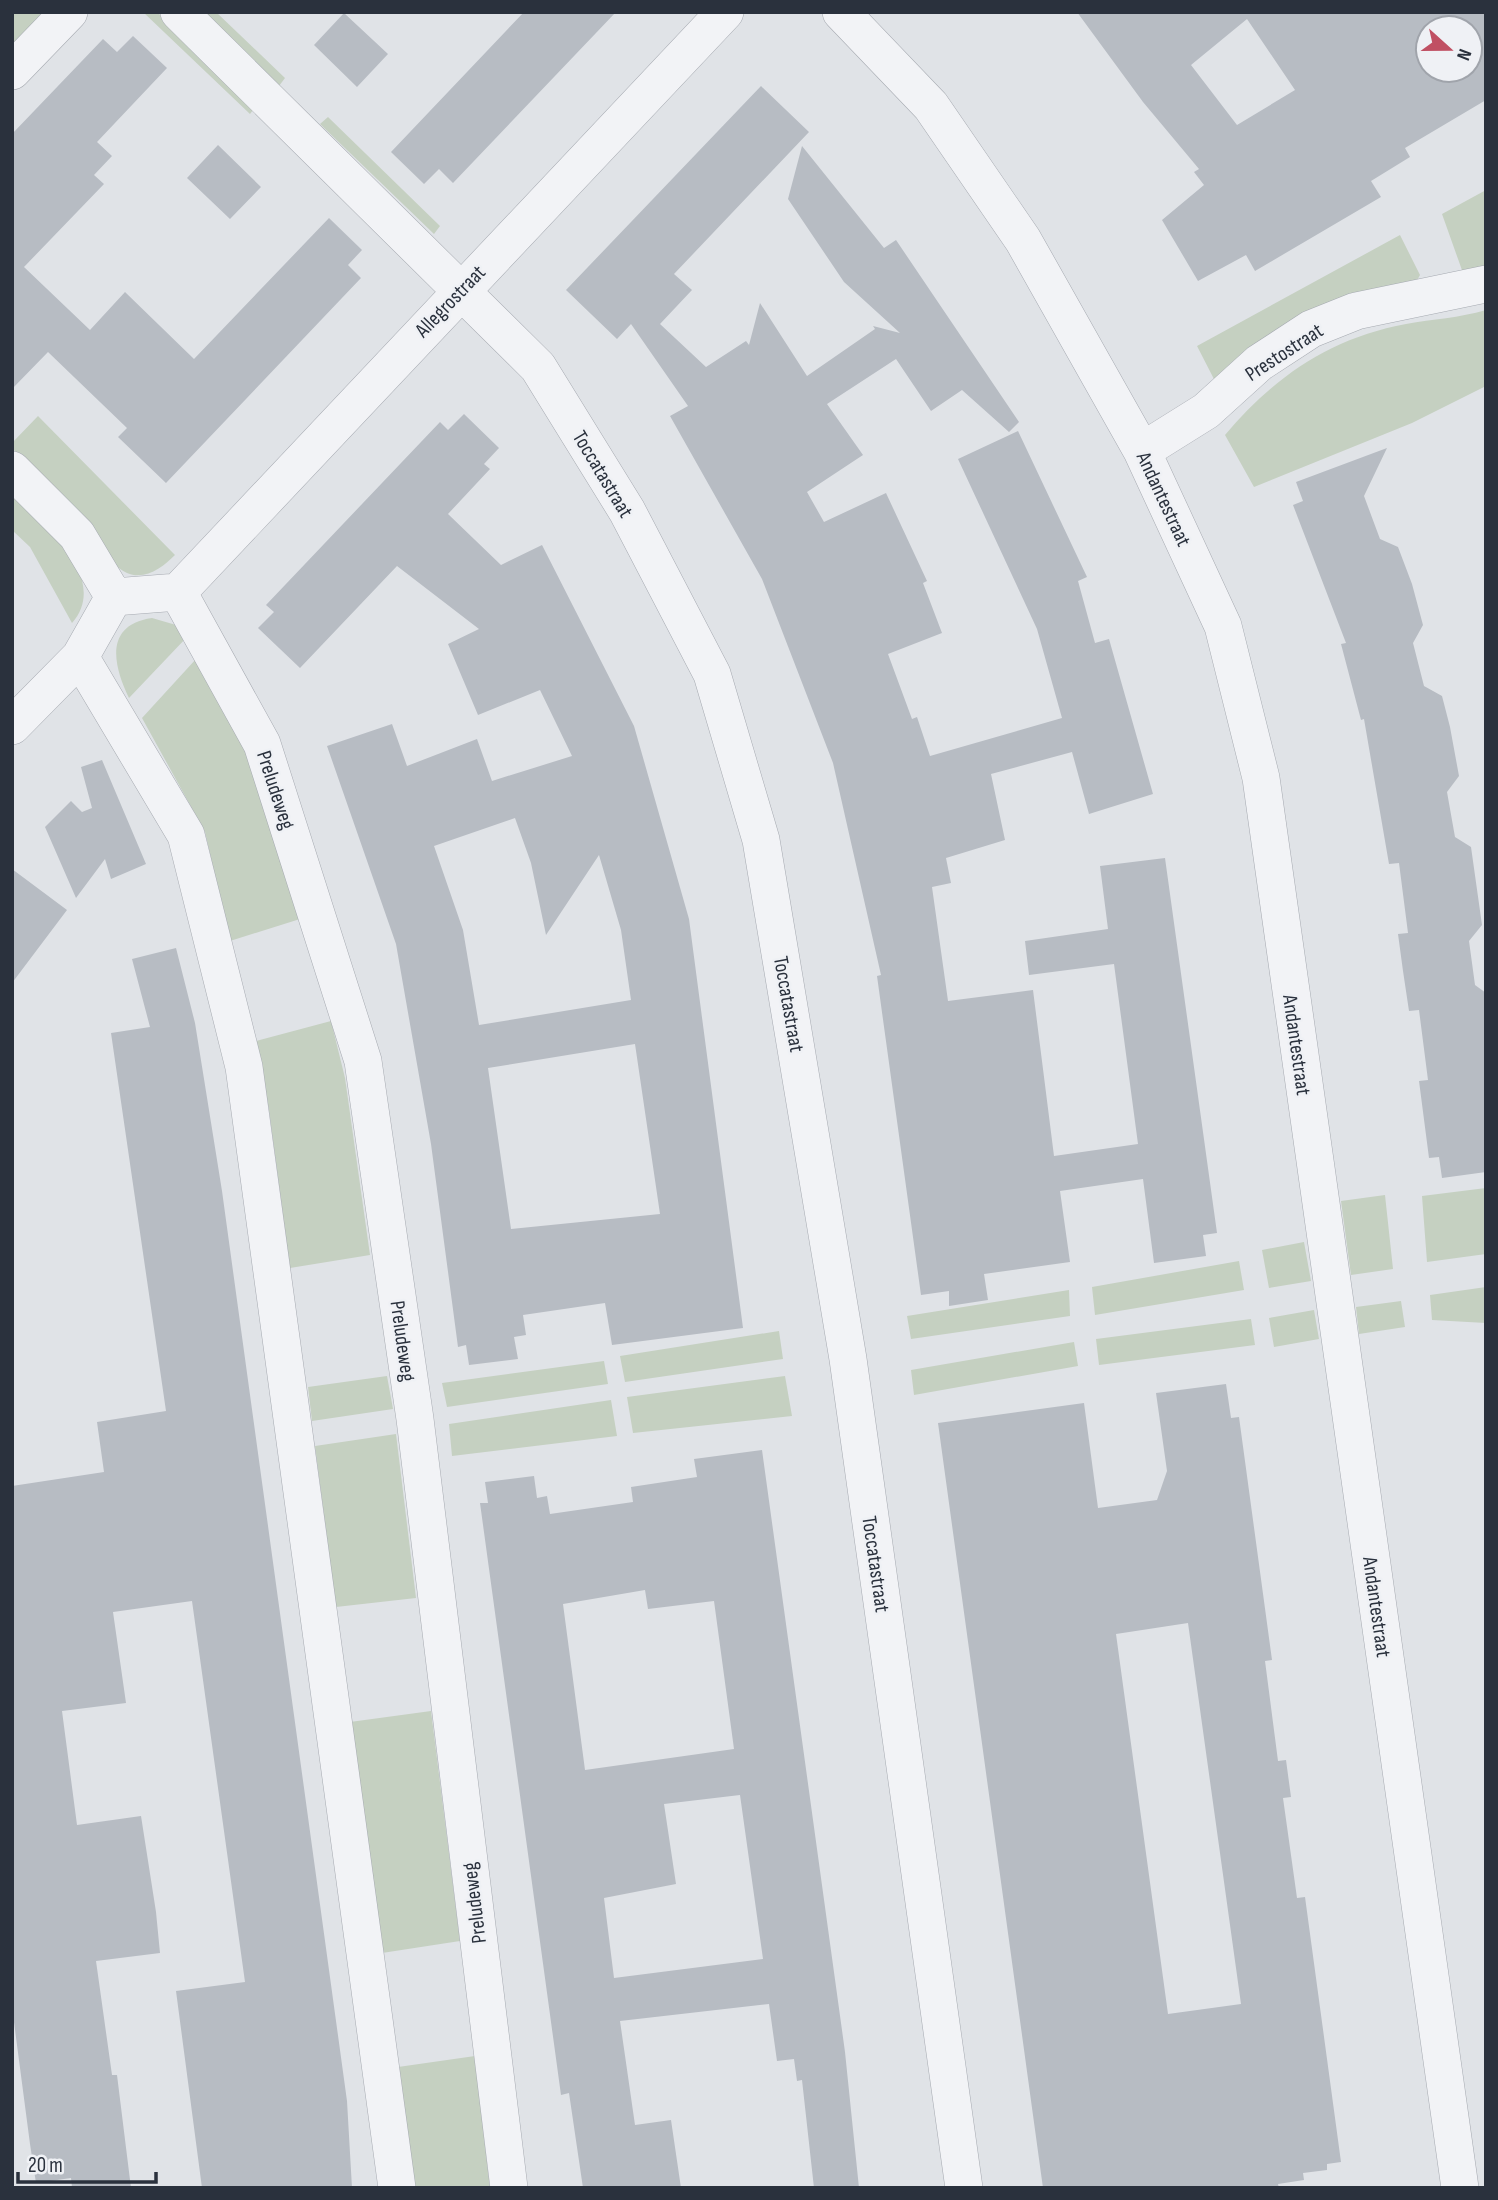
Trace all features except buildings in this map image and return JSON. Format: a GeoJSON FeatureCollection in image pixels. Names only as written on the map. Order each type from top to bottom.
{"type":"FeatureCollection","features":[{"type":"Feature","properties":{"kind":"street"},"geometry":{"type":"LineString","coordinates":[[12,71],[69,12]]}},
{"type":"Feature","properties":{"kind":"street","name":"Toccatastraat"},"geometry":{"type":"LineString","coordinates":[[179,12],[538,367],[627,511],[712,674],[761,840],[848,1359],[964,2188]]}},
{"type":"Feature","properties":{"kind":"street","name":"Allegrostraat"},"geometry":{"type":"LineString","coordinates":[[178,592],[724,12]]}},
{"type":"Feature","properties":{"kind":"street","name":"Andantestraat"},"geometry":{"type":"LineString","coordinates":[[841,12],[931,106],[1023,240],[1142,451],[1223,626],[1261,778],[1330,1290],[1460,2188]]}},
{"type":"Feature","properties":{"kind":"street","name":"Prestostraat"},"geometry":{"type":"LineString","coordinates":[[1142,451],[1206,411],[1259,363],[1311,329],[1356,311],[1486,284]]}},
{"type":"Feature","properties":{"kind":"street"},"geometry":{"type":"LineString","coordinates":[[12,470],[77,535],[114,597]]}},
{"type":"Feature","properties":{"kind":"street"},"geometry":{"type":"LineString","coordinates":[[114,597],[178,592]]}},
{"type":"Feature","properties":{"kind":"street","name":"Preludeweg"},"geometry":{"type":"LineString","coordinates":[[178,592],[262,744],[363,1061],[415,1419],[509,2188]]}},
{"type":"Feature","properties":{"kind":"street"},"geometry":{"type":"LineString","coordinates":[[12,726],[80,657],[114,597]]}},
{"type":"Feature","properties":{"kind":"street"},"geometry":{"type":"LineString","coordinates":[[80,657],[186,835],[244,1067],[397,2188]]}},
{"type":"Feature","properties":{"kind":"green space"},"geometry":{"type":"Polygon","coordinates":[[[12,12],[51,12],[12,46],[12,12]]]}},
{"type":"Feature","properties":{"kind":"green space"},"geometry":{"type":"Polygon","coordinates":[[[143,12],[157,12],[256,106],[250,114],[143,12]]]}},
{"type":"Feature","properties":{"kind":"green space"},"geometry":{"type":"Polygon","coordinates":[[[202,12],[216,12],[285,78],[279,86],[202,12]]]}},
{"type":"Feature","properties":{"kind":"green space"},"geometry":{"type":"Polygon","coordinates":[[[328,117],[440,226],[434,234],[320,124],[328,117]]]}},
{"type":"Feature","properties":{"kind":"green space"},"geometry":{"type":"Polygon","coordinates":[[[1486,190],[1486,268],[1463,273],[1442,214],[1486,190]]]}},
{"type":"Feature","properties":{"kind":"green space"},"geometry":{"type":"Polygon","coordinates":[[[1400,235],[1420,275],[1415,284],[1216,383],[1197,346],[1400,235]]]}},
{"type":"Feature","properties":{"kind":"green space"},"geometry":{"type":"Polygon","coordinates":[[[1486,310],[1486,386],[1412,423],[1254,487],[1225,435],[1263,395],[1284,378],[1328,350],[1378,330],[1486,310]]]}},
{"type":"Feature","properties":{"kind":"green space"},"geometry":{"type":"Polygon","coordinates":[[[38,416],[175,555],[170,560],[153,572],[140,575],[127,573],[115,564],[79,517],[12,448],[12,443],[38,416]]]}},
{"type":"Feature","properties":{"kind":"green space"},"geometry":{"type":"Polygon","coordinates":[[[12,489],[55,533],[78,569],[83,588],[82,606],[72,623],[30,547],[12,530],[12,489]]]}},
{"type":"Feature","properties":{"kind":"green space"},"geometry":{"type":"Polygon","coordinates":[[[152,618],[176,625],[187,637],[129,698],[119,673],[116,648],[126,629],[137,622],[152,618]]]}},
{"type":"Feature","properties":{"kind":"green space"},"geometry":{"type":"Polygon","coordinates":[[[196,659],[246,748],[300,919],[230,941],[205,832],[142,718],[196,659]]]}},
{"type":"Feature","properties":{"kind":"green space"},"geometry":{"type":"Polygon","coordinates":[[[331,1021],[345,1078],[370,1255],[290,1268],[269,1110],[256,1041],[331,1021]]]}},
{"type":"Feature","properties":{"kind":"green space"},"geometry":{"type":"Polygon","coordinates":[[[1486,1188],[1486,1254],[1427,1262],[1422,1196],[1486,1188]]]}},
{"type":"Feature","properties":{"kind":"green space"},"geometry":{"type":"Polygon","coordinates":[[[1385,1195],[1393,1269],[1351,1275],[1341,1201],[1385,1195]]]}},
{"type":"Feature","properties":{"kind":"green space"},"geometry":{"type":"Polygon","coordinates":[[[1304,1242],[1311,1281],[1269,1288],[1262,1250],[1304,1242]]]}},
{"type":"Feature","properties":{"kind":"green space"},"geometry":{"type":"Polygon","coordinates":[[[1239,1261],[1244,1290],[1095,1315],[1092,1287],[1239,1261]]]}},
{"type":"Feature","properties":{"kind":"green space"},"geometry":{"type":"Polygon","coordinates":[[[1486,1287],[1486,1323],[1432,1320],[1430,1295],[1486,1287]]]}},
{"type":"Feature","properties":{"kind":"green space"},"geometry":{"type":"Polygon","coordinates":[[[1069,1290],[1070,1316],[911,1339],[907,1316],[1069,1290]]]}},
{"type":"Feature","properties":{"kind":"green space"},"geometry":{"type":"Polygon","coordinates":[[[1401,1301],[1405,1327],[1359,1334],[1356,1307],[1401,1301]]]}},
{"type":"Feature","properties":{"kind":"green space"},"geometry":{"type":"Polygon","coordinates":[[[1314,1310],[1319,1339],[1274,1347],[1269,1318],[1314,1310]]]}},
{"type":"Feature","properties":{"kind":"green space"},"geometry":{"type":"Polygon","coordinates":[[[1251,1319],[1255,1345],[1099,1365],[1096,1339],[1251,1319]]]}},
{"type":"Feature","properties":{"kind":"green space"},"geometry":{"type":"Polygon","coordinates":[[[779,1331],[783,1359],[625,1382],[620,1356],[779,1331]]]}},
{"type":"Feature","properties":{"kind":"green space"},"geometry":{"type":"Polygon","coordinates":[[[1074,1342],[1078,1366],[914,1395],[911,1370],[1074,1342]]]}},
{"type":"Feature","properties":{"kind":"green space"},"geometry":{"type":"Polygon","coordinates":[[[604,1361],[608,1384],[447,1407],[442,1383],[604,1361]]]}},
{"type":"Feature","properties":{"kind":"green space"},"geometry":{"type":"Polygon","coordinates":[[[387,1376],[393,1409],[312,1421],[308,1387],[387,1376]]]}},
{"type":"Feature","properties":{"kind":"green space"},"geometry":{"type":"Polygon","coordinates":[[[785,1376],[792,1416],[633,1433],[627,1397],[785,1376]]]}},
{"type":"Feature","properties":{"kind":"green space"},"geometry":{"type":"Polygon","coordinates":[[[611,1400],[617,1436],[452,1456],[449,1424],[611,1400]]]}},
{"type":"Feature","properties":{"kind":"green space"},"geometry":{"type":"Polygon","coordinates":[[[396,1434],[416,1598],[336,1607],[315,1446],[396,1434]]]}},
{"type":"Feature","properties":{"kind":"green space"},"geometry":{"type":"Polygon","coordinates":[[[431,1711],[460,1941],[382,1953],[350,1722],[431,1711]]]}},
{"type":"Feature","properties":{"kind":"green space"},"geometry":{"type":"Polygon","coordinates":[[[475,2056],[490,2188],[415,2188],[398,2067],[475,2056]]]}}]}
